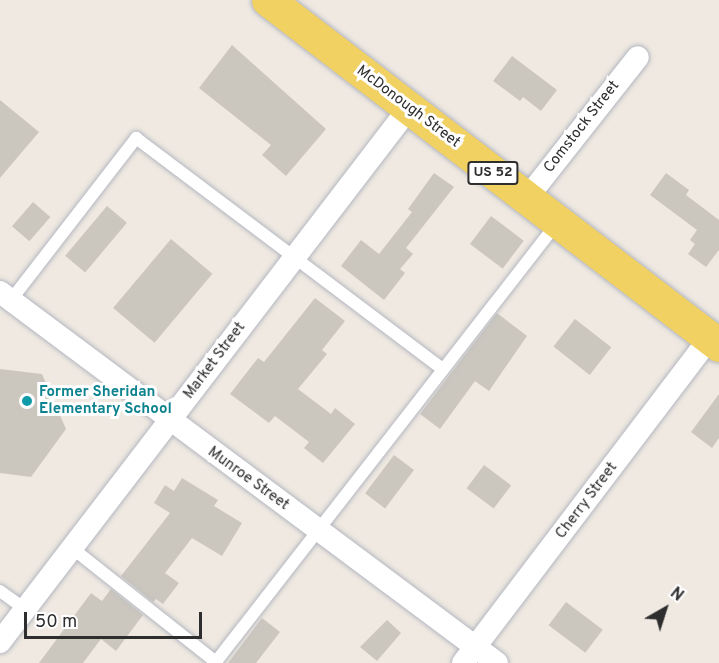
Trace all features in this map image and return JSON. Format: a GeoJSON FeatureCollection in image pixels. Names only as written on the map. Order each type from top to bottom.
{"type":"FeatureCollection","features":[{"type":"Feature","properties":{"kind":"main road","name":"McDonough Street"},"geometry":{"type":"LineString","coordinates":[[268,0],[714,342]]}},
{"type":"Feature","properties":{"kind":"street","name":"Comstock Street"},"geometry":{"type":"LineString","coordinates":[[527,198],[638,57]]}},
{"type":"Feature","properties":{"kind":"street","name":"Market Street"},"geometry":{"type":"LineString","coordinates":[[0,642],[409,108]]}},
{"type":"Feature","properties":{"kind":"street","name":"Munroe Street"},"geometry":{"type":"LineString","coordinates":[[5,296],[169,421],[319,531],[470,655],[497,663]]}},
{"type":"Feature","properties":{"kind":"street","name":"Cherry Street"},"geometry":{"type":"LineString","coordinates":[[470,655],[714,342]]}},
{"type":"Feature","properties":{"kind":"lane"},"geometry":{"type":"LineString","coordinates":[[5,296],[136,138],[444,369]]}},
{"type":"Feature","properties":{"kind":"lane"},"geometry":{"type":"LineString","coordinates":[[72,548],[215,662],[558,222]]}},
{"type":"Feature","properties":{"kind":"lane"},"geometry":{"type":"LineString","coordinates":[[0,591],[25,609]]}},
{"type":"Feature","properties":{"kind":"building"},"geometry":{"type":"Polygon","coordinates":[[[232,45],[326,129],[286,176],[262,155],[271,145],[199,88],[232,45]]]}},
{"type":"Feature","properties":{"kind":"building"},"geometry":{"type":"Polygon","coordinates":[[[512,56],[557,90],[541,111],[523,97],[520,101],[493,81],[512,56]]]}},
{"type":"Feature","properties":{"kind":"building"},"geometry":{"type":"Polygon","coordinates":[[[0,100],[39,132],[0,178],[0,100]]]}},
{"type":"Feature","properties":{"kind":"building"},"geometry":{"type":"Polygon","coordinates":[[[434,173],[454,187],[406,248],[413,254],[400,269],[405,273],[384,300],[341,266],[361,240],[379,254],[412,212],[408,209],[434,173]]]}},
{"type":"Feature","properties":{"kind":"building"},"geometry":{"type":"Polygon","coordinates":[[[666,173],[689,190],[686,195],[719,220],[719,250],[706,267],[688,254],[695,244],[690,240],[697,230],[650,195],[666,173]]]}},
{"type":"Feature","properties":{"kind":"building"},"geometry":{"type":"Polygon","coordinates":[[[33,202],[50,217],[29,241],[12,226],[33,202]]]}},
{"type":"Feature","properties":{"kind":"building"},"geometry":{"type":"Polygon","coordinates":[[[107,206],[127,223],[85,273],[65,256],[107,206]]]}},
{"type":"Feature","properties":{"kind":"building"},"geometry":{"type":"Polygon","coordinates":[[[491,216],[524,241],[503,269],[470,244],[491,216]]]}},
{"type":"Feature","properties":{"kind":"building"},"geometry":{"type":"Polygon","coordinates":[[[171,239],[212,274],[155,343],[113,308],[171,239]]]}},
{"type":"Feature","properties":{"kind":"building"},"geometry":{"type":"Polygon","coordinates":[[[315,298],[345,321],[322,350],[327,354],[298,389],[331,414],[335,408],[355,424],[323,463],[304,448],[309,442],[275,416],[269,423],[230,394],[258,358],[264,362],[315,298]]]}},
{"type":"Feature","properties":{"kind":"building"},"geometry":{"type":"Polygon","coordinates":[[[497,313],[527,336],[489,391],[475,381],[440,429],[420,414],[497,313]]]}},
{"type":"Feature","properties":{"kind":"building"},"geometry":{"type":"Polygon","coordinates":[[[575,319],[611,347],[590,375],[553,347],[575,319]]]}},
{"type":"Feature","properties":{"kind":"building","name":"Former Sheridan Elementary School"},"geometry":{"type":"Polygon","coordinates":[[[0,369],[42,374],[66,429],[31,477],[0,473],[0,369]]]}},
{"type":"Feature","properties":{"kind":"building"},"geometry":{"type":"Polygon","coordinates":[[[719,394],[719,438],[712,448],[691,432],[719,394]]]}},
{"type":"Feature","properties":{"kind":"building"},"geometry":{"type":"Polygon","coordinates":[[[394,455],[414,470],[385,508],[365,493],[394,455]]]}},
{"type":"Feature","properties":{"kind":"building"},"geometry":{"type":"Polygon","coordinates":[[[484,465],[511,485],[494,509],[467,488],[484,465]]]}},
{"type":"Feature","properties":{"kind":"building"},"geometry":{"type":"Polygon","coordinates":[[[182,478],[218,500],[214,506],[242,523],[222,556],[192,538],[165,573],[179,583],[163,604],[156,599],[153,602],[121,576],[170,513],[154,503],[165,485],[174,491],[182,478]]]}},
{"type":"Feature","properties":{"kind":"building"},"geometry":{"type":"Polygon","coordinates":[[[111,589],[143,615],[116,651],[101,639],[83,663],[39,663],[91,593],[102,601],[111,589]]]}},
{"type":"Feature","properties":{"kind":"building"},"geometry":{"type":"Polygon","coordinates":[[[566,602],[603,630],[585,653],[549,625],[566,602]]]}},
{"type":"Feature","properties":{"kind":"building"},"geometry":{"type":"Polygon","coordinates":[[[262,618],[280,632],[256,663],[228,663],[262,618]]]}},
{"type":"Feature","properties":{"kind":"building"},"geometry":{"type":"Polygon","coordinates":[[[387,620],[401,633],[377,661],[360,647],[387,620]]]}},
{"type":"Feature","properties":{"kind":"place","name":"Former Sheridan Elementary School"},"geometry":{"type":"Point","coordinates":[27,401]}}]}
